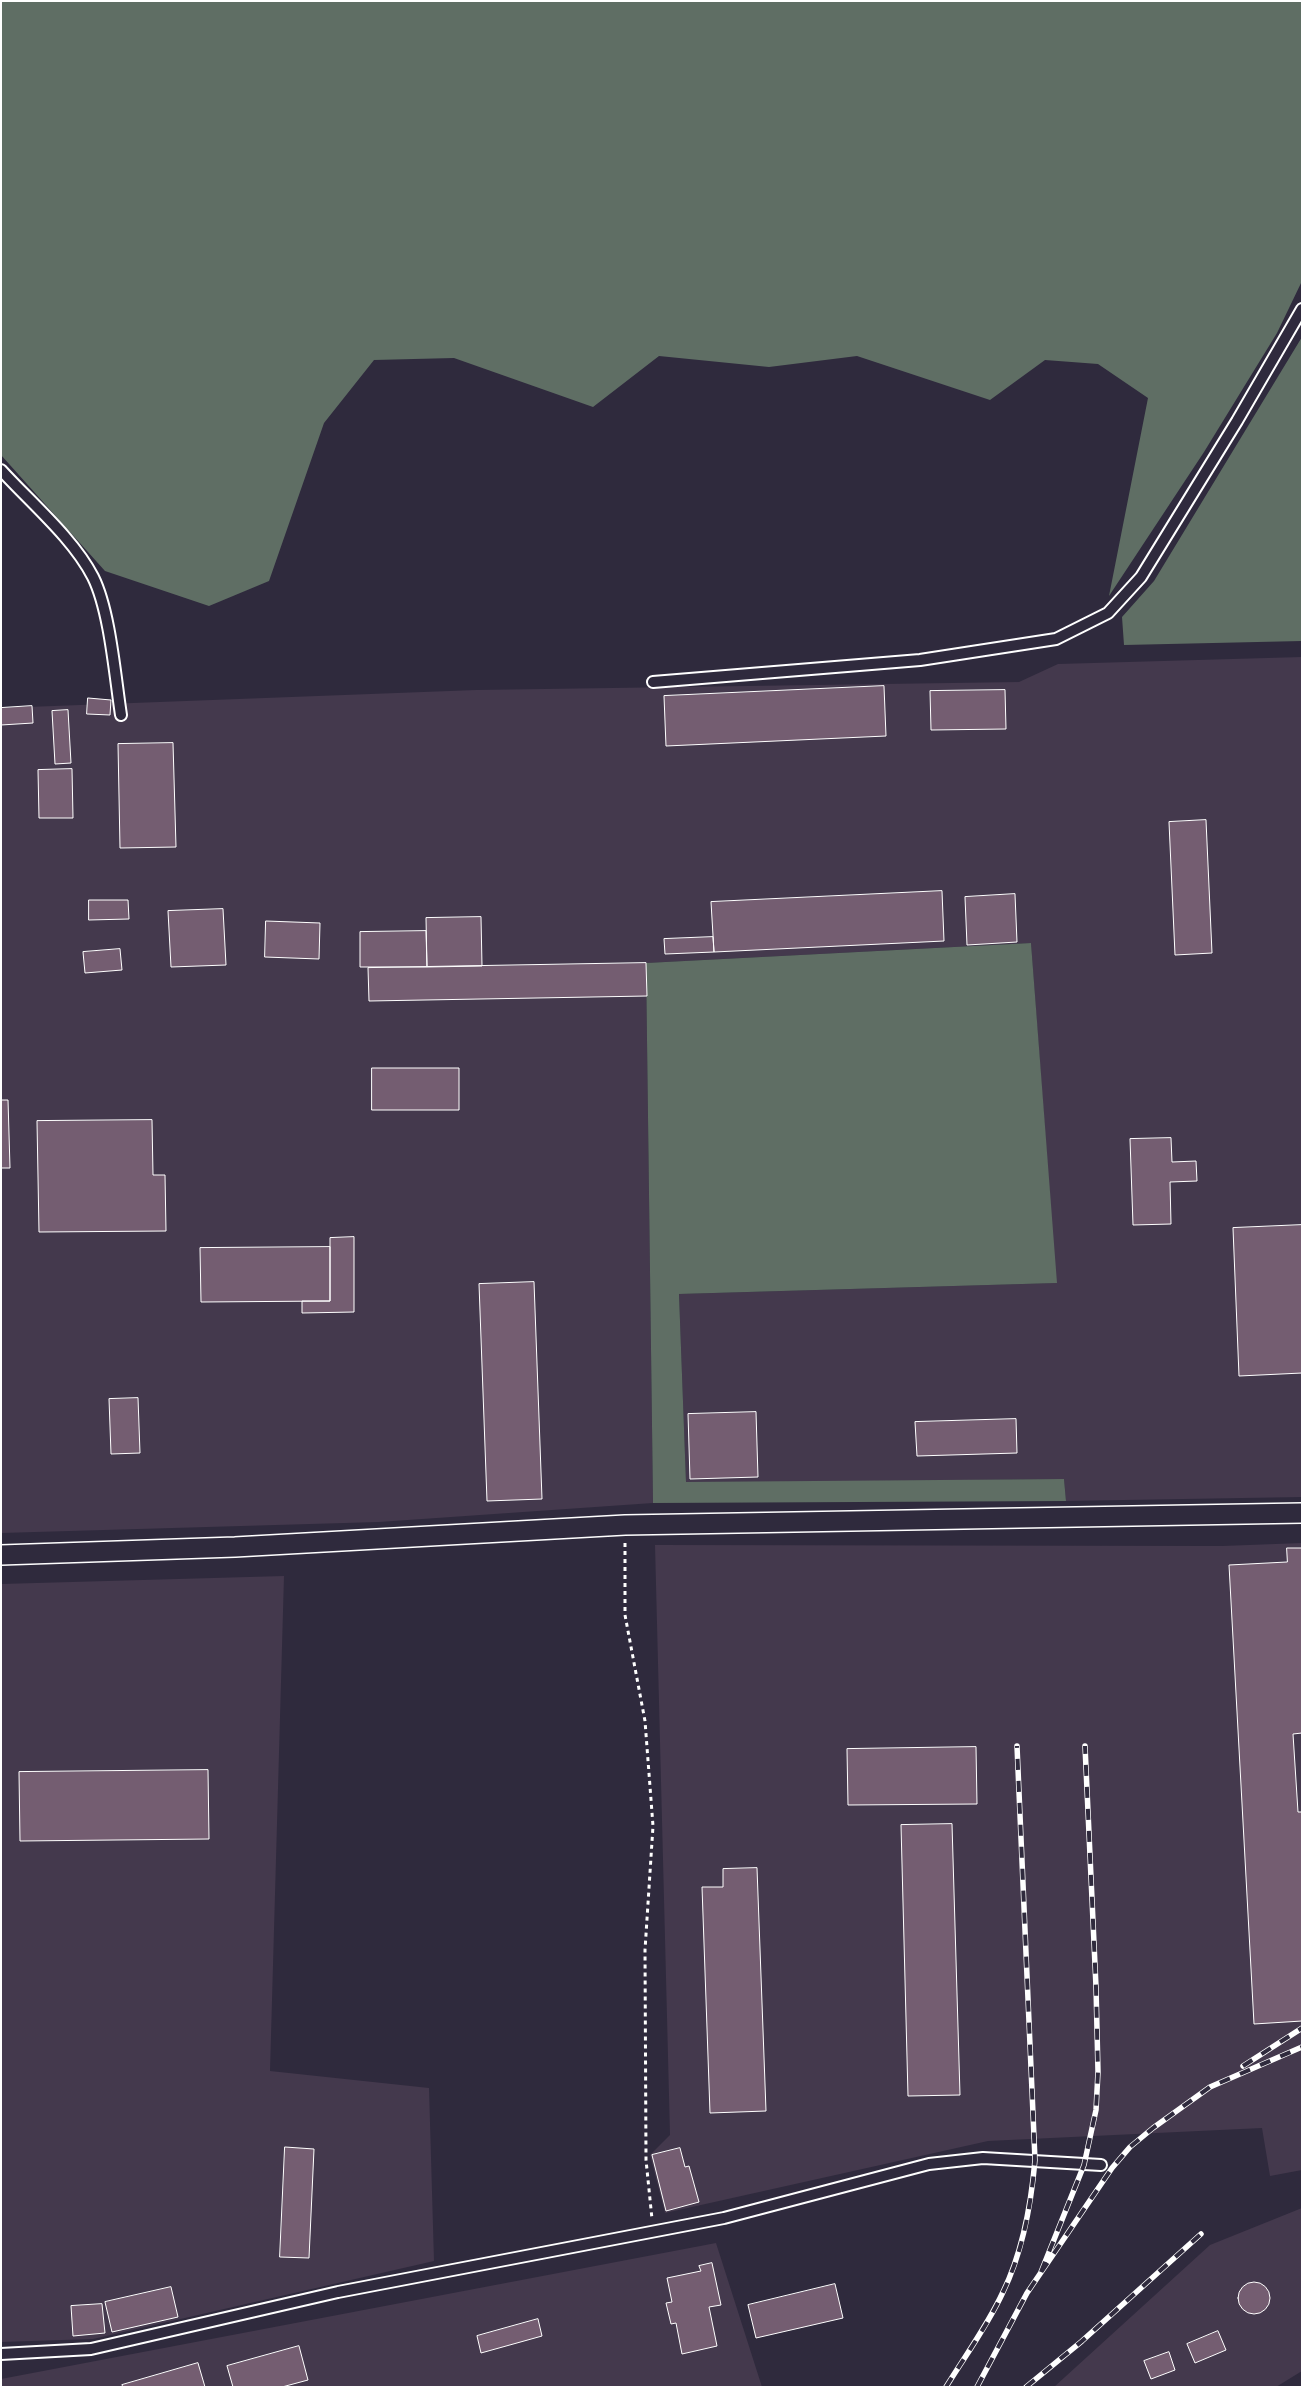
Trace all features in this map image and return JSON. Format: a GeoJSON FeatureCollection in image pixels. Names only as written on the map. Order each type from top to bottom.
{"type":"FeatureCollection","features":[{"type":"Feature","properties":{"kind":"street"},"geometry":{"type":"LineString","coordinates":[[1,1555],[235,1547],[625,1525],[1302,1513]]}},
{"type":"Feature","properties":{"kind":"lane"},"geometry":{"type":"LineString","coordinates":[[653,682],[920,660],[1056,639],[1108,613],[1141,577],[1237,421],[1302,309]]}},
{"type":"Feature","properties":{"kind":"lane"},"geometry":{"type":"LineString","coordinates":[[1,470],[80,556],[94,578],[103,605],[121,715]]}},
{"type":"Feature","properties":{"kind":"lane"},"geometry":{"type":"LineString","coordinates":[[1,2354],[91,2349],[338,2292],[724,2218],[929,2164],[983,2158],[1101,2165]]}},
{"type":"Feature","properties":{"kind":"path"},"geometry":{"type":"LineString","coordinates":[[625,1525],[625,1615],[645,1721],[653,1826],[645,1950],[646,2160],[653,2232]]}},
{"type":"Feature","properties":{"kind":"shaded area"},"geometry":{"type":"Polygon","coordinates":[[[1302,657],[1302,1497],[1066,1501],[1064,1479],[686,1483],[679,1294],[1056,1283],[1031,943],[646,963],[653,1503],[379,1522],[1,1533],[1,708],[476,690],[1019,682],[1058,664],[1302,657]]]}},
{"type":"Feature","properties":{"kind":"shaded area"},"geometry":{"type":"Polygon","coordinates":[[[1302,1543],[1302,2170],[1270,2176],[1262,2128],[988,2141],[665,2213],[650,2155],[670,2135],[655,1545],[1222,1546],[1302,1543]]]}},
{"type":"Feature","properties":{"kind":"shaded area"},"geometry":{"type":"Polygon","coordinates":[[[284,1576],[270,2071],[429,2088],[434,2261],[93,2339],[1,2342],[1,1584],[284,1576]]]}},
{"type":"Feature","properties":{"kind":"shaded area"},"geometry":{"type":"Polygon","coordinates":[[[1302,2208],[1302,2371],[1276,2387],[1054,2387],[1210,2245],[1302,2208]]]}},
{"type":"Feature","properties":{"kind":"shaded area"},"geometry":{"type":"Polygon","coordinates":[[[716,2243],[762,2387],[1,2387],[1,2379],[716,2243]]]}},
{"type":"Feature","properties":{"kind":"green space"},"geometry":{"type":"Polygon","coordinates":[[[1,1],[1302,1],[1302,281],[1277,333],[1204,452],[1109,596],[1148,398],[1098,364],[1045,360],[990,400],[857,356],[769,367],[659,356],[593,407],[454,358],[374,360],[324,423],[269,581],[209,606],[105,571],[1,455],[1,1]]]}},
{"type":"Feature","properties":{"kind":"green space"},"geometry":{"type":"Polygon","coordinates":[[[1302,337],[1302,641],[1124,645],[1122,617],[1154,581],[1302,337]]]}},
{"type":"Feature","properties":{"kind":"green space"},"geometry":{"type":"Polygon","coordinates":[[[1031,943],[1057,1283],[679,1294],[686,1482],[1064,1479],[1066,1501],[653,1503],[646,963],[1031,943]]]}},
{"type":"Feature","properties":{"kind":"building"},"geometry":{"type":"Polygon","coordinates":[[[884,686],[886,736],[666,746],[664,696],[884,686]]]}},
{"type":"Feature","properties":{"kind":"building"},"geometry":{"type":"Polygon","coordinates":[[[1005,690],[1006,729],[931,730],[930,691],[1005,690]]]}},
{"type":"Feature","properties":{"kind":"building"},"geometry":{"type":"Polygon","coordinates":[[[88,698],[111,700],[110,715],[87,714],[88,698]]]}},
{"type":"Feature","properties":{"kind":"building"},"geometry":{"type":"Polygon","coordinates":[[[32,706],[33,723],[1,725],[1,708],[32,706]]]}},
{"type":"Feature","properties":{"kind":"building"},"geometry":{"type":"Polygon","coordinates":[[[68,710],[71,763],[55,764],[52,711],[68,710]]]}},
{"type":"Feature","properties":{"kind":"building"},"geometry":{"type":"Polygon","coordinates":[[[173,743],[176,847],[120,848],[118,744],[173,743]]]}},
{"type":"Feature","properties":{"kind":"building"},"geometry":{"type":"Polygon","coordinates":[[[72,769],[73,818],[39,818],[38,770],[72,769]]]}},
{"type":"Feature","properties":{"kind":"building"},"geometry":{"type":"Polygon","coordinates":[[[1206,820],[1212,953],[1175,955],[1169,822],[1206,820]]]}},
{"type":"Feature","properties":{"kind":"building"},"geometry":{"type":"Polygon","coordinates":[[[942,891],[944,941],[714,952],[711,902],[942,891]]]}},
{"type":"Feature","properties":{"kind":"building"},"geometry":{"type":"Polygon","coordinates":[[[1015,894],[1017,942],[967,945],[965,897],[1015,894]]]}},
{"type":"Feature","properties":{"kind":"building"},"geometry":{"type":"Polygon","coordinates":[[[89,900],[128,900],[129,919],[89,920],[89,900]]]}},
{"type":"Feature","properties":{"kind":"building"},"geometry":{"type":"Polygon","coordinates":[[[223,909],[226,965],[171,967],[168,911],[223,909]]]}},
{"type":"Feature","properties":{"kind":"building"},"geometry":{"type":"Polygon","coordinates":[[[481,917],[482,966],[427,967],[426,918],[481,917]]]}},
{"type":"Feature","properties":{"kind":"building"},"geometry":{"type":"Polygon","coordinates":[[[266,921],[320,923],[319,959],[265,957],[266,921]]]}},
{"type":"Feature","properties":{"kind":"building"},"geometry":{"type":"Polygon","coordinates":[[[426,931],[427,967],[360,967],[360,932],[426,931]]]}},
{"type":"Feature","properties":{"kind":"building"},"geometry":{"type":"Polygon","coordinates":[[[713,937],[714,952],[665,954],[664,939],[713,937]]]}},
{"type":"Feature","properties":{"kind":"building"},"geometry":{"type":"Polygon","coordinates":[[[120,949],[122,970],[85,973],[83,952],[120,949]]]}},
{"type":"Feature","properties":{"kind":"building"},"geometry":{"type":"Polygon","coordinates":[[[646,963],[647,996],[369,1001],[368,968],[646,963]]]}},
{"type":"Feature","properties":{"kind":"building"},"geometry":{"type":"Polygon","coordinates":[[[372,1068],[459,1068],[459,1110],[372,1110],[372,1068]]]}},
{"type":"Feature","properties":{"kind":"building"},"geometry":{"type":"Polygon","coordinates":[[[1,1100],[8,1100],[10,1168],[1,1168],[1,1100]]]}},
{"type":"Feature","properties":{"kind":"building"},"geometry":{"type":"Polygon","coordinates":[[[152,1120],[153,1175],[165,1175],[166,1231],[39,1232],[37,1121],[152,1120]]]}},
{"type":"Feature","properties":{"kind":"building"},"geometry":{"type":"Polygon","coordinates":[[[1171,1138],[1172,1162],[1196,1161],[1197,1181],[1170,1182],[1171,1224],[1133,1225],[1130,1139],[1171,1138]]]}},
{"type":"Feature","properties":{"kind":"building"},"geometry":{"type":"Polygon","coordinates":[[[1302,1225],[1302,1373],[1239,1376],[1233,1228],[1302,1225]]]}},
{"type":"Feature","properties":{"kind":"building"},"geometry":{"type":"Polygon","coordinates":[[[354,1237],[354,1312],[302,1313],[302,1301],[330,1301],[330,1238],[354,1237]]]}},
{"type":"Feature","properties":{"kind":"building"},"geometry":{"type":"Polygon","coordinates":[[[330,1247],[330,1301],[201,1302],[200,1248],[330,1247]]]}},
{"type":"Feature","properties":{"kind":"building"},"geometry":{"type":"Polygon","coordinates":[[[534,1282],[542,1499],[487,1501],[479,1284],[534,1282]]]}},
{"type":"Feature","properties":{"kind":"building"},"geometry":{"type":"Polygon","coordinates":[[[138,1398],[140,1453],[111,1454],[109,1399],[138,1398]]]}},
{"type":"Feature","properties":{"kind":"building"},"geometry":{"type":"Polygon","coordinates":[[[756,1412],[758,1477],[690,1479],[688,1414],[756,1412]]]}},
{"type":"Feature","properties":{"kind":"building"},"geometry":{"type":"Polygon","coordinates":[[[1016,1419],[1017,1453],[917,1456],[915,1422],[1016,1419]]]}},
{"type":"Feature","properties":{"kind":"building"},"geometry":{"type":"Polygon","coordinates":[[[1287,1548],[1302,1548],[1302,1733],[1293,1734],[1298,1812],[1302,1812],[1302,2021],[1254,2024],[1229,1565],[1287,1562],[1287,1548]]]}},
{"type":"Feature","properties":{"kind":"building"},"geometry":{"type":"Polygon","coordinates":[[[976,1747],[977,1804],[848,1805],[847,1749],[976,1747]]]}},
{"type":"Feature","properties":{"kind":"building"},"geometry":{"type":"Polygon","coordinates":[[[208,1770],[209,1839],[20,1841],[19,1772],[208,1770]]]}},
{"type":"Feature","properties":{"kind":"building"},"geometry":{"type":"Polygon","coordinates":[[[952,1824],[960,2095],[908,2096],[901,1825],[952,1824]]]}},
{"type":"Feature","properties":{"kind":"building"},"geometry":{"type":"Polygon","coordinates":[[[757,1868],[766,2111],[710,2113],[702,1887],[723,1887],[723,1869],[757,1868]]]}},
{"type":"Feature","properties":{"kind":"building"},"geometry":{"type":"Polygon","coordinates":[[[285,2147],[314,2149],[309,2258],[280,2257],[285,2147]]]}},
{"type":"Feature","properties":{"kind":"building"},"geometry":{"type":"Polygon","coordinates":[[[680,2148],[685,2167],[689,2166],[699,2202],[666,2211],[652,2155],[680,2148]]]}},
{"type":"Feature","properties":{"kind":"building"},"geometry":{"type":"Polygon","coordinates":[[[712,2263],[721,2305],[709,2307],[717,2346],[682,2354],[676,2323],[671,2324],[666,2303],[672,2302],[667,2278],[701,2271],[699,2266],[712,2263]]]}},
{"type":"Feature","properties":{"kind":"building"},"geometry":{"type":"Polygon","coordinates":[[[1254,2282],[1260,2283],[1265,2287],[1269,2292],[1269,2304],[1265,2309],[1260,2313],[1254,2314],[1248,2313],[1243,2309],[1239,2304],[1238,2298],[1239,2292],[1243,2287],[1248,2283],[1254,2282]]]}},
{"type":"Feature","properties":{"kind":"building"},"geometry":{"type":"Polygon","coordinates":[[[835,2284],[843,2318],[756,2338],[748,2305],[835,2284]]]}},
{"type":"Feature","properties":{"kind":"building"},"geometry":{"type":"Polygon","coordinates":[[[171,2287],[178,2317],[112,2332],[105,2302],[171,2287]]]}},
{"type":"Feature","properties":{"kind":"building"},"geometry":{"type":"Polygon","coordinates":[[[102,2304],[105,2333],[73,2336],[71,2306],[102,2304]]]}},
{"type":"Feature","properties":{"kind":"building"},"geometry":{"type":"Polygon","coordinates":[[[538,2319],[542,2336],[481,2353],[477,2336],[538,2319]]]}},
{"type":"Feature","properties":{"kind":"building"},"geometry":{"type":"Polygon","coordinates":[[[1218,2331],[1226,2350],[1195,2363],[1187,2344],[1218,2331]]]}},
{"type":"Feature","properties":{"kind":"building"},"geometry":{"type":"Polygon","coordinates":[[[299,2346],[308,2380],[282,2387],[233,2387],[227,2366],[299,2346]]]}},
{"type":"Feature","properties":{"kind":"building"},"geometry":{"type":"Polygon","coordinates":[[[1169,2352],[1175,2370],[1151,2379],[1144,2361],[1169,2352]]]}},
{"type":"Feature","properties":{"kind":"building"},"geometry":{"type":"Polygon","coordinates":[[[198,2363],[205,2387],[123,2387],[122,2385],[198,2363]]]}},
{"type":"Feature","properties":{"kind":"railway"},"geometry":{"type":"LineString","coordinates":[[946,2387],[997,2304],[1016,2261],[1025,2228],[1035,2160],[1017,1746]]}},
{"type":"Feature","properties":{"kind":"railway"},"geometry":{"type":"LineString","coordinates":[[1041,2272],[1084,2165],[1096,2110],[1098,2072],[1096,1987],[1085,1746]]}},
{"type":"Feature","properties":{"kind":"railway"},"geometry":{"type":"LineString","coordinates":[[1243,2066],[1302,2028]]}},
{"type":"Feature","properties":{"kind":"railway"},"geometry":{"type":"LineString","coordinates":[[977,2387],[1027,2293],[1112,2168],[1130,2147],[1210,2087],[1302,2047]]}},
{"type":"Feature","properties":{"kind":"railway"},"geometry":{"type":"LineString","coordinates":[[1026,2387],[1082,2341],[1201,2234]]}}]}
